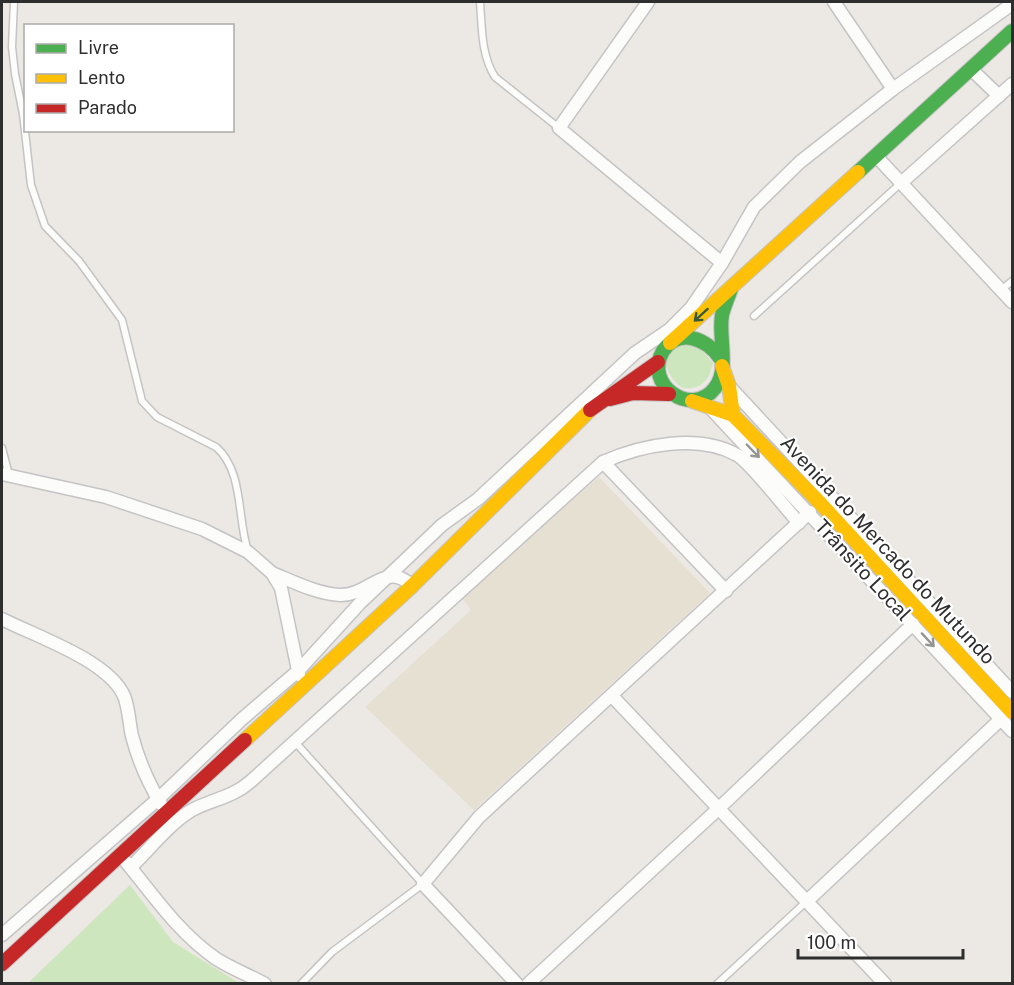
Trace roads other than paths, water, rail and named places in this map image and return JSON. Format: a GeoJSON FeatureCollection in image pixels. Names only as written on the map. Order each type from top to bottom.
{"type":"FeatureCollection","features":[{"type":"Feature","properties":{"kind":"main road"},"geometry":{"type":"LineString","coordinates":[[2,964],[412,586],[596,404],[658,362],[670,343],[877,157],[1012,31]]}},
{"type":"Feature","properties":{"kind":"main road"},"geometry":{"type":"LineString","coordinates":[[658,362],[661,385],[677,399],[692,401],[705,398],[715,390],[721,378],[722,316],[732,287]]}},
{"type":"Feature","properties":{"kind":"main road"},"geometry":{"type":"LineString","coordinates":[[670,343],[689,336],[708,342],[721,362],[729,386],[733,415]]}},
{"type":"Feature","properties":{"kind":"main road"},"geometry":{"type":"LineString","coordinates":[[596,404],[633,393],[669,394]]}},
{"type":"Feature","properties":{"kind":"main road","name":"Avenida do Mercado do Mutundo"},"geometry":{"type":"LineString","coordinates":[[692,401],[733,415],[820,503],[1007,716]]}},
{"type":"Feature","properties":{"kind":"street"},"geometry":{"type":"LineString","coordinates":[[648,2],[559,128],[722,263]]}},
{"type":"Feature","properties":{"kind":"street"},"geometry":{"type":"LineString","coordinates":[[834,2],[892,89]]}},
{"type":"Feature","properties":{"kind":"street"},"geometry":{"type":"LineString","coordinates":[[2,935],[158,799],[242,719],[298,671],[360,603],[442,525],[478,499],[635,353],[669,330],[691,308],[722,263],[754,207],[800,162],[892,89],[1012,4]]}},
{"type":"Feature","properties":{"kind":"street"},"geometry":{"type":"LineString","coordinates":[[971,69],[999,96]]}},
{"type":"Feature","properties":{"kind":"street"},"geometry":{"type":"LineString","coordinates":[[901,183],[1012,84]]}},
{"type":"Feature","properties":{"kind":"street"},"geometry":{"type":"LineString","coordinates":[[877,157],[1012,302]]}},
{"type":"Feature","properties":{"kind":"street"},"geometry":{"type":"LineString","coordinates":[[729,386],[1012,692]]}},
{"type":"Feature","properties":{"kind":"street","name":"Trânsito Local"},"geometry":{"type":"LineString","coordinates":[[712,409],[913,624],[1007,716],[1012,731]]}},
{"type":"Feature","properties":{"kind":"street"},"geometry":{"type":"LineString","coordinates":[[131,867],[195,808],[241,790],[603,462],[648,448],[677,443],[710,445],[738,456],[799,523]]}},
{"type":"Feature","properties":{"kind":"street"},"geometry":{"type":"LineString","coordinates":[[603,462],[726,591]]}},
{"type":"Feature","properties":{"kind":"street"},"geometry":{"type":"LineString","coordinates":[[5,474],[117,501],[202,529],[248,552],[272,573],[281,588],[286,602],[298,671],[304,685]]}},
{"type":"Feature","properties":{"kind":"street"},"geometry":{"type":"LineString","coordinates":[[517,984],[423,884],[479,817],[810,512]]}},
{"type":"Feature","properties":{"kind":"street"},"geometry":{"type":"LineString","coordinates":[[272,573],[339,595],[351,594],[389,576],[403,576],[412,586]]}},
{"type":"Feature","properties":{"kind":"street"},"geometry":{"type":"LineString","coordinates":[[2,619],[39,638],[64,647],[116,684],[124,696],[136,749],[166,813]]}},
{"type":"Feature","properties":{"kind":"street"},"geometry":{"type":"LineString","coordinates":[[528,984],[717,810],[913,624]]}},
{"type":"Feature","properties":{"kind":"street"},"geometry":{"type":"LineString","coordinates":[[612,696],[717,810],[885,984]]}},
{"type":"Feature","properties":{"kind":"street"},"geometry":{"type":"LineString","coordinates":[[807,901],[1007,716]]}},
{"type":"Feature","properties":{"kind":"street"},"geometry":{"type":"LineString","coordinates":[[120,855],[162,910],[182,930],[216,958],[265,984]]}},
{"type":"Feature","properties":{"kind":"lane"},"geometry":{"type":"LineString","coordinates":[[14,2],[12,46],[24,123]]}},
{"type":"Feature","properties":{"kind":"lane"},"geometry":{"type":"LineString","coordinates":[[480,2],[485,55],[495,77],[559,128]]}},
{"type":"Feature","properties":{"kind":"lane"},"geometry":{"type":"LineString","coordinates":[[25,132],[31,185],[45,226],[79,261],[122,320],[142,401],[157,417],[224,453],[234,481],[248,552]]}},
{"type":"Feature","properties":{"kind":"lane"},"geometry":{"type":"LineString","coordinates":[[754,316],[901,183]]}},
{"type":"Feature","properties":{"kind":"lane"},"geometry":{"type":"LineString","coordinates":[[1001,291],[1012,281]]}},
{"type":"Feature","properties":{"kind":"lane"},"geometry":{"type":"LineString","coordinates":[[2,448],[5,474]]}},
{"type":"Feature","properties":{"kind":"lane"},"geometry":{"type":"LineString","coordinates":[[295,742],[423,884],[332,952],[301,984]]}},
{"type":"Feature","properties":{"kind":"lane"},"geometry":{"type":"LineString","coordinates":[[717,984],[807,901]]}}]}
